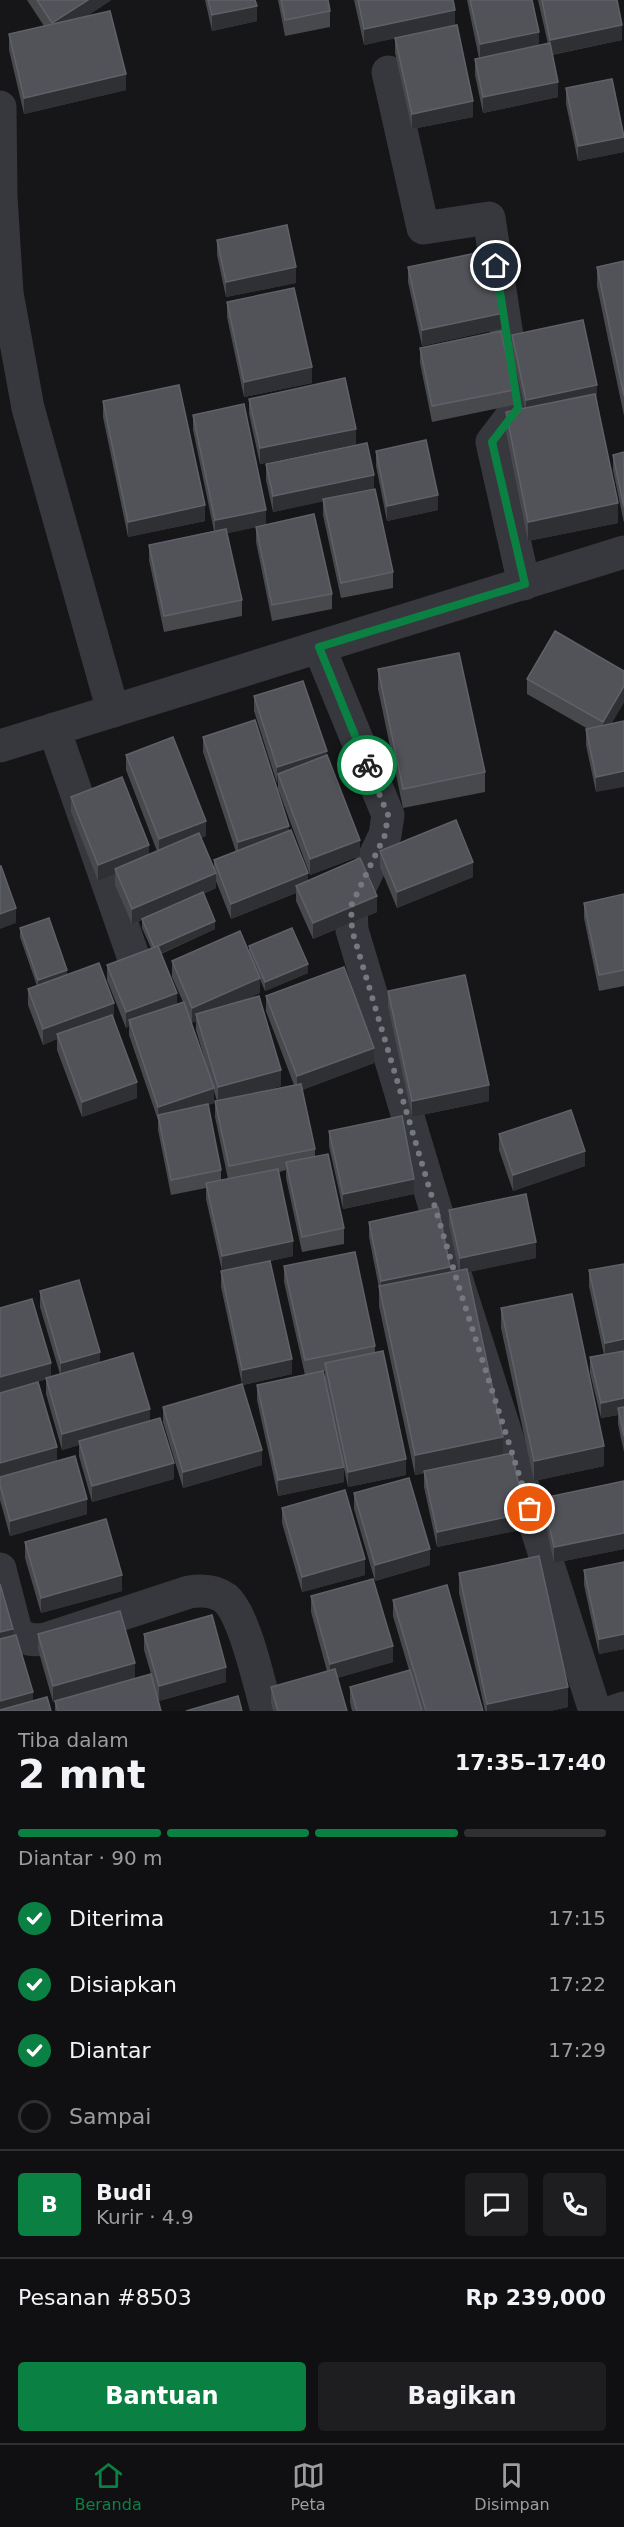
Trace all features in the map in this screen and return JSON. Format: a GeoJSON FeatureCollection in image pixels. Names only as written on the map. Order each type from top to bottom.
{"type":"FeatureCollection","features":[{"type":"Feature","properties":{"kind":"street"},"geometry":{"type":"LineString","coordinates":[[388,72],[423,228],[489,218],[518,408],[492,442],[525,584]]}},
{"type":"Feature","properties":{"kind":"street"},"geometry":{"type":"LineString","coordinates":[[0,107],[1,197],[7,292],[28,408],[113,711]]}},
{"type":"Feature","properties":{"kind":"street"},"geometry":{"type":"LineString","coordinates":[[0,746],[624,552]]}},
{"type":"Feature","properties":{"kind":"street"},"geometry":{"type":"LineString","coordinates":[[319,647],[388,815],[385,835],[351,906],[352,930],[455,1272],[595,1711]]}},
{"type":"Feature","properties":{"kind":"street"},"geometry":{"type":"LineString","coordinates":[[54,729],[148,1001]]}},
{"type":"Feature","properties":{"kind":"street"},"geometry":{"type":"LineString","coordinates":[[0,1569],[16,1631],[23,1638],[33,1641],[46,1639],[189,1592],[213,1592],[224,1598],[239,1618],[267,1711]]}},
{"type":"Feature","properties":{"kind":"street"},"geometry":{"type":"LineString","coordinates":[[615,1711],[624,1708]]}},
{"type":"Feature","properties":{"kind":"building"},"geometry":{"type":"Polygon","coordinates":[[[37,0],[88,0],[52,23],[37,0]]]}},
{"type":"Feature","properties":{"kind":"building"},"geometry":{"type":"Polygon","coordinates":[[[208,0],[255,0],[257,6],[212,15],[208,0]]]}},
{"type":"Feature","properties":{"kind":"building"},"geometry":{"type":"Polygon","coordinates":[[[281,0],[328,0],[330,11],[285,20],[281,0]]]}},
{"type":"Feature","properties":{"kind":"building"},"geometry":{"type":"Polygon","coordinates":[[[358,0],[453,0],[455,10],[364,29],[358,0]]]}},
{"type":"Feature","properties":{"kind":"building"},"geometry":{"type":"Polygon","coordinates":[[[470,0],[532,0],[539,32],[480,44],[470,0]]]}},
{"type":"Feature","properties":{"kind":"building"},"geometry":{"type":"Polygon","coordinates":[[[542,0],[617,0],[622,25],[550,40],[542,0]]]}},
{"type":"Feature","properties":{"kind":"building"},"geometry":{"type":"Polygon","coordinates":[[[110,11],[126,74],[24,98],[9,34],[110,11]]]}},
{"type":"Feature","properties":{"kind":"building"},"geometry":{"type":"Polygon","coordinates":[[[457,25],[473,101],[412,114],[395,38],[457,25]]]}},
{"type":"Feature","properties":{"kind":"building"},"geometry":{"type":"Polygon","coordinates":[[[550,43],[558,82],[483,97],[475,59],[550,43]]]}},
{"type":"Feature","properties":{"kind":"building"},"geometry":{"type":"Polygon","coordinates":[[[612,79],[624,137],[578,146],[566,88],[612,79]]]}},
{"type":"Feature","properties":{"kind":"building"},"geometry":{"type":"Polygon","coordinates":[[[287,225],[296,267],[226,282],[217,240],[287,225]]]}},
{"type":"Feature","properties":{"kind":"building"},"geometry":{"type":"Polygon","coordinates":[[[491,250],[504,313],[422,330],[408,267],[491,250]]]}},
{"type":"Feature","properties":{"kind":"building"},"geometry":{"type":"Polygon","coordinates":[[[624,261],[624,396],[597,267],[624,261]]]}},
{"type":"Feature","properties":{"kind":"building"},"geometry":{"type":"Polygon","coordinates":[[[294,288],[312,367],[244,382],[227,302],[294,288]]]}},
{"type":"Feature","properties":{"kind":"building"},"geometry":{"type":"Polygon","coordinates":[[[583,320],[597,385],[526,400],[512,335],[583,320]]]}},
{"type":"Feature","properties":{"kind":"building"},"geometry":{"type":"Polygon","coordinates":[[[501,331],[514,390],[432,406],[420,348],[501,331]]]}},
{"type":"Feature","properties":{"kind":"building"},"geometry":{"type":"Polygon","coordinates":[[[345,378],[356,429],[260,448],[249,399],[345,378]]]}},
{"type":"Feature","properties":{"kind":"building"},"geometry":{"type":"Polygon","coordinates":[[[179,385],[205,505],[128,522],[103,401],[179,385]]]}},
{"type":"Feature","properties":{"kind":"building"},"geometry":{"type":"Polygon","coordinates":[[[595,394],[618,503],[528,522],[506,412],[595,394]]]}},
{"type":"Feature","properties":{"kind":"building"},"geometry":{"type":"Polygon","coordinates":[[[244,404],[266,510],[215,520],[193,415],[244,404]]]}},
{"type":"Feature","properties":{"kind":"building"},"geometry":{"type":"Polygon","coordinates":[[[426,440],[438,495],[387,506],[376,451],[426,440]]]}},
{"type":"Feature","properties":{"kind":"building"},"geometry":{"type":"Polygon","coordinates":[[[367,443],[374,475],[273,496],[266,464],[367,443]]]}},
{"type":"Feature","properties":{"kind":"building"},"geometry":{"type":"Polygon","coordinates":[[[624,452],[624,507],[613,455],[624,452]]]}},
{"type":"Feature","properties":{"kind":"building"},"geometry":{"type":"Polygon","coordinates":[[[375,489],[393,572],[341,583],[323,499],[375,489]]]}},
{"type":"Feature","properties":{"kind":"building"},"geometry":{"type":"Polygon","coordinates":[[[314,514],[332,594],[272,605],[256,527],[314,514]]]}},
{"type":"Feature","properties":{"kind":"building"},"geometry":{"type":"Polygon","coordinates":[[[226,529],[242,600],[164,616],[149,545],[226,529]]]}},
{"type":"Feature","properties":{"kind":"building"},"geometry":{"type":"Polygon","coordinates":[[[555,631],[624,671],[624,686],[603,722],[527,679],[555,631]]]}},
{"type":"Feature","properties":{"kind":"building"},"geometry":{"type":"Polygon","coordinates":[[[459,653],[485,772],[403,789],[378,669],[459,653]]]}},
{"type":"Feature","properties":{"kind":"building"},"geometry":{"type":"Polygon","coordinates":[[[303,681],[327,751],[277,767],[254,696],[303,681]]]}},
{"type":"Feature","properties":{"kind":"building"},"geometry":{"type":"Polygon","coordinates":[[[255,720],[289,826],[238,842],[203,737],[255,720]]]}},
{"type":"Feature","properties":{"kind":"building"},"geometry":{"type":"Polygon","coordinates":[[[624,721],[624,771],[596,777],[586,729],[624,721]]]}},
{"type":"Feature","properties":{"kind":"building"},"geometry":{"type":"Polygon","coordinates":[[[173,737],[206,821],[159,839],[126,755],[173,737]]]}},
{"type":"Feature","properties":{"kind":"building"},"geometry":{"type":"Polygon","coordinates":[[[327,755],[360,840],[310,859],[278,774],[327,755]]]}},
{"type":"Feature","properties":{"kind":"building"},"geometry":{"type":"Polygon","coordinates":[[[122,777],[149,845],[98,865],[71,797],[122,777]]]}},
{"type":"Feature","properties":{"kind":"building"},"geometry":{"type":"Polygon","coordinates":[[[456,820],[473,862],[397,892],[380,851],[456,820]]]}},
{"type":"Feature","properties":{"kind":"building"},"geometry":{"type":"Polygon","coordinates":[[[291,830],[308,873],[231,904],[214,860],[291,830]]]}},
{"type":"Feature","properties":{"kind":"building"},"geometry":{"type":"Polygon","coordinates":[[[199,833],[216,873],[132,909],[115,869],[199,833]]]}},
{"type":"Feature","properties":{"kind":"building"},"geometry":{"type":"Polygon","coordinates":[[[360,858],[377,896],[313,923],[296,886],[360,858]]]}},
{"type":"Feature","properties":{"kind":"building"},"geometry":{"type":"Polygon","coordinates":[[[0,866],[16,908],[0,914],[0,866]]]}},
{"type":"Feature","properties":{"kind":"building"},"geometry":{"type":"Polygon","coordinates":[[[203,892],[215,921],[154,947],[142,919],[203,892]]]}},
{"type":"Feature","properties":{"kind":"building"},"geometry":{"type":"Polygon","coordinates":[[[624,894],[624,970],[599,975],[584,903],[624,894]]]}},
{"type":"Feature","properties":{"kind":"building"},"geometry":{"type":"Polygon","coordinates":[[[49,918],[67,970],[38,980],[20,928],[49,918]]]}},
{"type":"Feature","properties":{"kind":"building"},"geometry":{"type":"Polygon","coordinates":[[[292,928],[308,964],[265,982],[249,946],[292,928]]]}},
{"type":"Feature","properties":{"kind":"building"},"geometry":{"type":"Polygon","coordinates":[[[240,931],[260,978],[192,1008],[172,961],[240,931]]]}},
{"type":"Feature","properties":{"kind":"building"},"geometry":{"type":"Polygon","coordinates":[[[158,946],[177,993],[126,1012],[107,965],[158,946]]]}},
{"type":"Feature","properties":{"kind":"building"},"geometry":{"type":"Polygon","coordinates":[[[99,963],[114,1003],[43,1029],[28,989],[99,963]]]}},
{"type":"Feature","properties":{"kind":"building"},"geometry":{"type":"Polygon","coordinates":[[[344,967],[374,1048],[297,1076],[266,996],[344,967]]]}},
{"type":"Feature","properties":{"kind":"building"},"geometry":{"type":"Polygon","coordinates":[[[465,975],[489,1085],[412,1101],[388,991],[465,975]]]}},
{"type":"Feature","properties":{"kind":"building"},"geometry":{"type":"Polygon","coordinates":[[[259,996],[281,1070],[218,1087],[196,1014],[259,996]]]}},
{"type":"Feature","properties":{"kind":"building"},"geometry":{"type":"Polygon","coordinates":[[[184,1002],[214,1088],[158,1107],[129,1020],[184,1002]]]}},
{"type":"Feature","properties":{"kind":"building"},"geometry":{"type":"Polygon","coordinates":[[[112,1015],[137,1082],[82,1102],[57,1034],[112,1015]]]}},
{"type":"Feature","properties":{"kind":"building"},"geometry":{"type":"Polygon","coordinates":[[[301,1084],[315,1149],[229,1166],[215,1101],[301,1084]]]}},
{"type":"Feature","properties":{"kind":"building"},"geometry":{"type":"Polygon","coordinates":[[[208,1104],[221,1170],[171,1180],[158,1115],[208,1104]]]}},
{"type":"Feature","properties":{"kind":"building"},"geometry":{"type":"Polygon","coordinates":[[[571,1110],[585,1151],[513,1175],[499,1134],[571,1110]]]}},
{"type":"Feature","properties":{"kind":"building"},"geometry":{"type":"Polygon","coordinates":[[[402,1116],[414,1179],[343,1194],[329,1131],[402,1116]]]}},
{"type":"Feature","properties":{"kind":"building"},"geometry":{"type":"Polygon","coordinates":[[[328,1154],[344,1228],[302,1237],[286,1162],[328,1154]]]}},
{"type":"Feature","properties":{"kind":"building"},"geometry":{"type":"Polygon","coordinates":[[[278,1169],[293,1241],[222,1256],[206,1183],[278,1169]]]}},
{"type":"Feature","properties":{"kind":"building"},"geometry":{"type":"Polygon","coordinates":[[[526,1194],[536,1242],[460,1258],[449,1210],[526,1194]]]}},
{"type":"Feature","properties":{"kind":"building"},"geometry":{"type":"Polygon","coordinates":[[[438,1207],[450,1267],[381,1281],[369,1222],[438,1207]]]}},
{"type":"Feature","properties":{"kind":"building"},"geometry":{"type":"Polygon","coordinates":[[[355,1252],[375,1346],[305,1360],[284,1266],[355,1252]]]}},
{"type":"Feature","properties":{"kind":"building"},"geometry":{"type":"Polygon","coordinates":[[[270,1261],[292,1359],[242,1370],[221,1271],[270,1261]]]}},
{"type":"Feature","properties":{"kind":"building"},"geometry":{"type":"Polygon","coordinates":[[[624,1264],[624,1339],[605,1343],[589,1270],[624,1264]]]}},
{"type":"Feature","properties":{"kind":"building"},"geometry":{"type":"Polygon","coordinates":[[[467,1269],[503,1437],[415,1455],[379,1286],[467,1269]]]}},
{"type":"Feature","properties":{"kind":"building"},"geometry":{"type":"Polygon","coordinates":[[[79,1280],[100,1352],[61,1363],[40,1291],[79,1280]]]}},
{"type":"Feature","properties":{"kind":"building"},"geometry":{"type":"Polygon","coordinates":[[[572,1294],[604,1446],[534,1461],[501,1308],[572,1294]]]}},
{"type":"Feature","properties":{"kind":"building"},"geometry":{"type":"Polygon","coordinates":[[[32,1299],[51,1363],[0,1377],[0,1308],[32,1299]]]}},
{"type":"Feature","properties":{"kind":"building"},"geometry":{"type":"Polygon","coordinates":[[[383,1351],[406,1459],[348,1472],[325,1363],[383,1351]]]}},
{"type":"Feature","properties":{"kind":"building"},"geometry":{"type":"Polygon","coordinates":[[[624,1351],[624,1398],[601,1403],[590,1357],[624,1351]]]}},
{"type":"Feature","properties":{"kind":"building"},"geometry":{"type":"Polygon","coordinates":[[[133,1353],[150,1409],[62,1434],[46,1378],[133,1353]]]}},
{"type":"Feature","properties":{"kind":"building"},"geometry":{"type":"Polygon","coordinates":[[[323,1371],[344,1467],[278,1480],[257,1385],[323,1371]]]}},
{"type":"Feature","properties":{"kind":"building"},"geometry":{"type":"Polygon","coordinates":[[[38,1382],[57,1447],[0,1463],[0,1393],[38,1382]]]}},
{"type":"Feature","properties":{"kind":"building"},"geometry":{"type":"Polygon","coordinates":[[[242,1384],[262,1450],[183,1472],[163,1407],[242,1384]]]}},
{"type":"Feature","properties":{"kind":"building"},"geometry":{"type":"Polygon","coordinates":[[[624,1407],[624,1436],[618,1408],[624,1407]]]}},
{"type":"Feature","properties":{"kind":"building"},"geometry":{"type":"Polygon","coordinates":[[[160,1418],[174,1463],[92,1486],[79,1441],[160,1418]]]}},
{"type":"Feature","properties":{"kind":"building"},"geometry":{"type":"Polygon","coordinates":[[[512,1453],[525,1513],[437,1532],[424,1471],[512,1453]]]}},
{"type":"Feature","properties":{"kind":"building"},"geometry":{"type":"Polygon","coordinates":[[[75,1456],[87,1499],[10,1521],[0,1477],[75,1456]]]}},
{"type":"Feature","properties":{"kind":"building"},"geometry":{"type":"Polygon","coordinates":[[[409,1478],[430,1549],[375,1565],[354,1493],[409,1478]]]}},
{"type":"Feature","properties":{"kind":"building"},"geometry":{"type":"Polygon","coordinates":[[[624,1481],[624,1533],[554,1547],[543,1498],[624,1481]]]}},
{"type":"Feature","properties":{"kind":"building"},"geometry":{"type":"Polygon","coordinates":[[[345,1490],[365,1559],[302,1577],[282,1508],[345,1490]]]}},
{"type":"Feature","properties":{"kind":"building"},"geometry":{"type":"Polygon","coordinates":[[[106,1519],[122,1575],[41,1598],[25,1542],[106,1519]]]}},
{"type":"Feature","properties":{"kind":"building"},"geometry":{"type":"Polygon","coordinates":[[[539,1556],[568,1687],[487,1704],[459,1573],[539,1556]]]}},
{"type":"Feature","properties":{"kind":"building"},"geometry":{"type":"Polygon","coordinates":[[[624,1562],[624,1634],[599,1639],[584,1570],[624,1562]]]}},
{"type":"Feature","properties":{"kind":"building"},"geometry":{"type":"Polygon","coordinates":[[[373,1579],[393,1646],[330,1664],[311,1596],[373,1579]]]}},
{"type":"Feature","properties":{"kind":"building"},"geometry":{"type":"Polygon","coordinates":[[[0,1584],[13,1629],[0,1632],[0,1584]]]}},
{"type":"Feature","properties":{"kind":"building"},"geometry":{"type":"Polygon","coordinates":[[[447,1585],[483,1711],[426,1711],[393,1600],[447,1585]]]}},
{"type":"Feature","properties":{"kind":"building"},"geometry":{"type":"Polygon","coordinates":[[[120,1611],[135,1663],[53,1686],[38,1634],[120,1611]]]}},
{"type":"Feature","properties":{"kind":"building"},"geometry":{"type":"Polygon","coordinates":[[[212,1615],[226,1667],[159,1686],[144,1634],[212,1615]]]}},
{"type":"Feature","properties":{"kind":"building"},"geometry":{"type":"Polygon","coordinates":[[[16,1635],[33,1692],[0,1701],[0,1639],[16,1635]]]}},
{"type":"Feature","properties":{"kind":"building"},"geometry":{"type":"Polygon","coordinates":[[[335,1669],[347,1711],[278,1711],[271,1687],[335,1669]]]}},
{"type":"Feature","properties":{"kind":"building"},"geometry":{"type":"Polygon","coordinates":[[[410,1670],[422,1711],[357,1711],[350,1687],[410,1670]]]}},
{"type":"Feature","properties":{"kind":"building"},"geometry":{"type":"Polygon","coordinates":[[[151,1674],[161,1711],[58,1711],[55,1701],[151,1674]]]}},
{"type":"Feature","properties":{"kind":"building"},"geometry":{"type":"Polygon","coordinates":[[[238,1696],[242,1711],[186,1711],[238,1696]]]}},
{"type":"Feature","properties":{"kind":"building"},"geometry":{"type":"Polygon","coordinates":[[[47,1697],[51,1711],[0,1711],[0,1710],[47,1697]]]}},
{"type":"Feature","properties":{"kind":"way so far"},"geometry":{"type":"LineString","coordinates":[[367,765],[388,815],[385,835],[351,906],[352,930],[458,1284],[530,1509]]}},
{"type":"Feature","properties":{"kind":"route"},"geometry":{"type":"LineString","coordinates":[[367,765],[319,647],[525,584],[492,442],[518,408],[496,266]]}}]}
